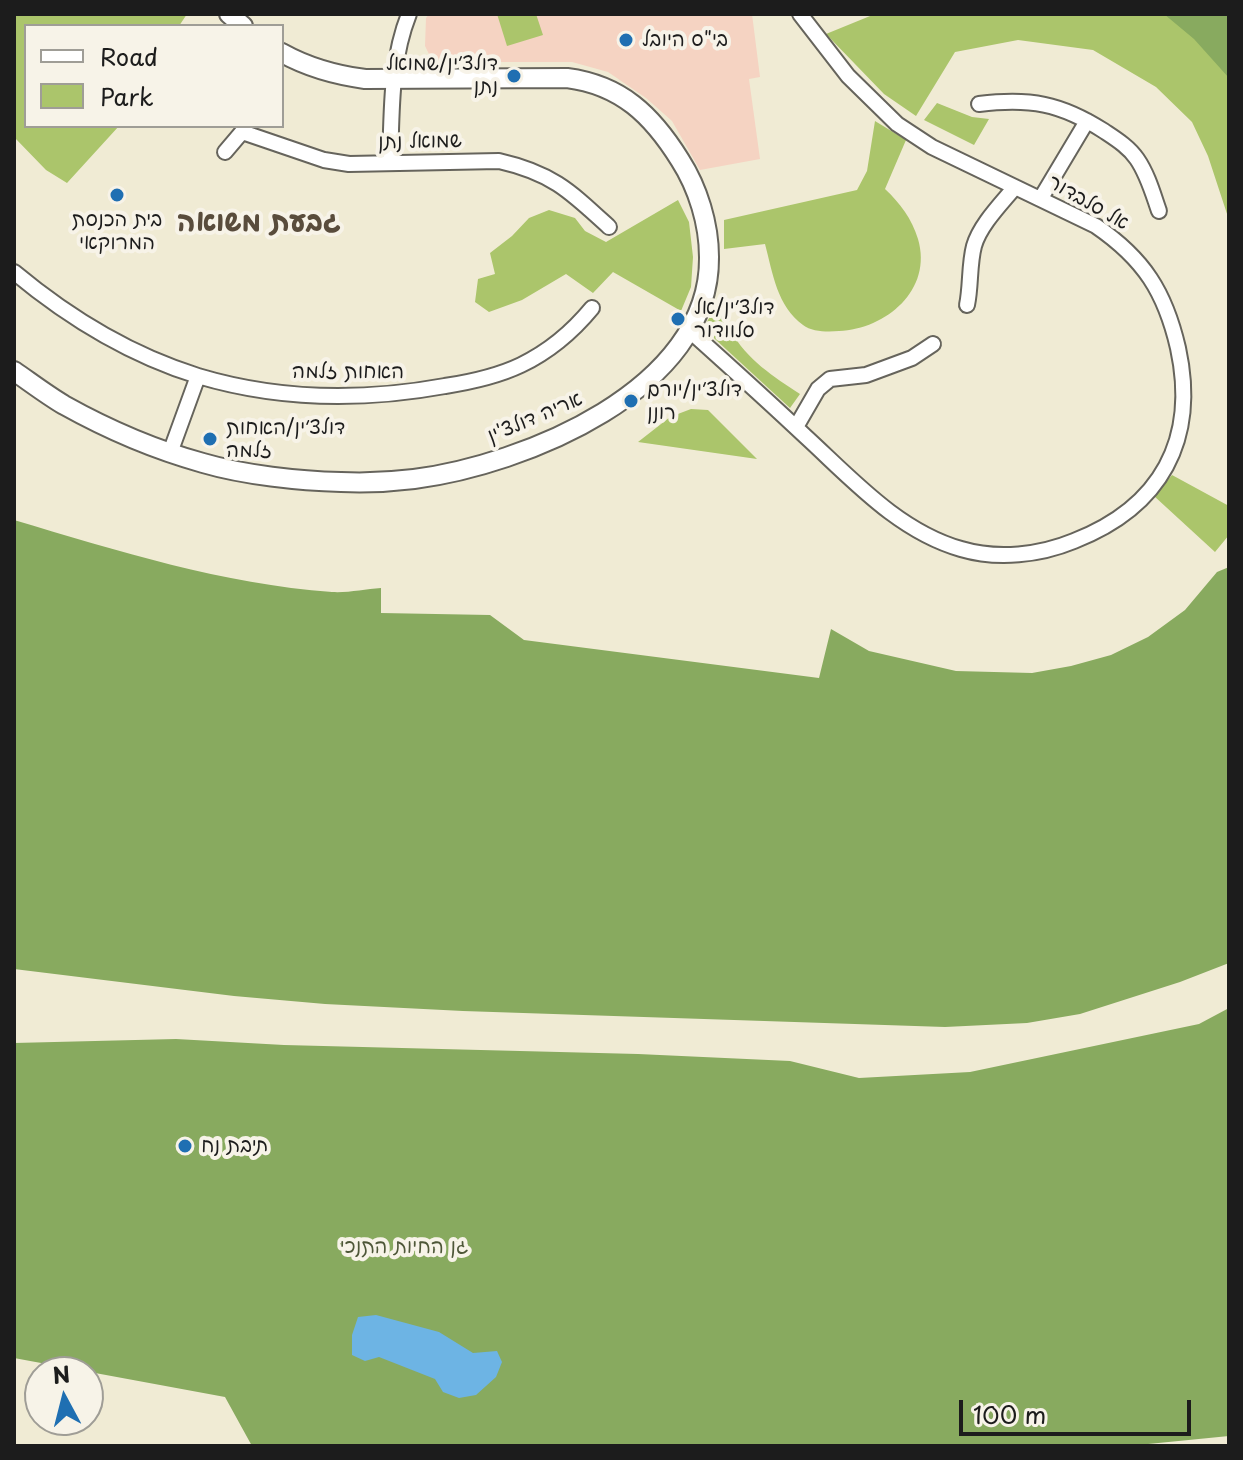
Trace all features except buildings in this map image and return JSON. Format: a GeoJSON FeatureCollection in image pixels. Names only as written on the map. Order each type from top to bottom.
{"type":"FeatureCollection","features":[{"type":"Feature","properties":{"kind":"street"},"geometry":{"type":"LineString","coordinates":[[390,163],[393,78],[401,34],[409,14]]}},
{"type":"Feature","properties":{"kind":"street","name":"אל סלבדור"},"geometry":{"type":"LineString","coordinates":[[689,330],[877,502],[920,531],[961,549],[1003,555],[1046,551],[1108,526],[1143,498],[1157,481],[1179,440],[1184,395],[1173,329],[1153,281],[1129,251],[1096,226],[932,147],[897,124],[848,76],[800,14]]}},
{"type":"Feature","properties":{"kind":"street","name":"אריה דולצ'ין"},"geometry":{"type":"LineString","coordinates":[[14,371],[63,404],[96,421],[170,453],[205,464],[339,482],[379,482],[472,467],[516,453],[581,426],[611,408],[665,364],[689,330],[705,295],[709,272],[709,237],[686,169],[661,130],[638,108],[613,91],[586,80],[365,79],[336,75],[304,65],[284,54]]}},
{"type":"Feature","properties":{"kind":"street"},"geometry":{"type":"LineString","coordinates":[[979,104],[1009,100],[1035,102],[1061,108],[1087,121],[1129,149],[1138,160],[1159,211]]}},
{"type":"Feature","properties":{"kind":"street"},"geometry":{"type":"LineString","coordinates":[[1041,198],[1087,121]]}},
{"type":"Feature","properties":{"kind":"street","name":"שמואל נתן"},"geometry":{"type":"LineString","coordinates":[[225,152],[242,132],[324,160],[349,164],[499,161],[520,165],[546,175],[575,195],[609,227]]}},
{"type":"Feature","properties":{"kind":"street"},"geometry":{"type":"LineString","coordinates":[[967,305],[974,247],[981,231],[1015,187]]}},
{"type":"Feature","properties":{"kind":"street","name":"האחות זלמה"},"geometry":{"type":"LineString","coordinates":[[14,272],[97,332],[155,359],[198,376],[253,389],[314,396],[414,392],[494,375],[522,364],[559,340],[580,323],[592,308]]}},
{"type":"Feature","properties":{"kind":"street"},"geometry":{"type":"LineString","coordinates":[[796,427],[818,389],[830,379],[866,375],[912,358],[933,344]]}},
{"type":"Feature","properties":{"kind":"street"},"geometry":{"type":"LineString","coordinates":[[170,453],[198,376]]}},
{"type":"Feature","properties":{"kind":"shaded area"},"geometry":{"type":"Polygon","coordinates":[[[429,14],[752,14],[760,77],[749,79],[760,159],[700,170],[672,121],[646,98],[608,72],[572,62],[432,60],[425,46],[426,18],[429,14]]]}},
{"type":"Feature","properties":{"kind":"green space"},"geometry":{"type":"Polygon","coordinates":[[[14,14],[187,14],[180,24],[24,24],[24,128],[117,128],[67,183],[46,170],[14,137],[14,14]]]}},
{"type":"Feature","properties":{"kind":"green space"},"geometry":{"type":"Polygon","coordinates":[[[497,14],[536,14],[543,35],[507,46],[497,14]]]}},
{"type":"Feature","properties":{"kind":"green space"},"geometry":{"type":"Polygon","coordinates":[[[875,14],[1229,14],[1229,220],[1208,156],[1192,122],[1156,87],[1093,50],[1018,40],[955,52],[916,116],[884,94],[826,34],[875,14]]]}},
{"type":"Feature","properties":{"kind":"green space"},"geometry":{"type":"Polygon","coordinates":[[[1164,14],[1229,14],[1229,78],[1194,39],[1164,14]]]}},
{"type":"Feature","properties":{"kind":"green space"},"geometry":{"type":"Polygon","coordinates":[[[937,103],[972,117],[989,119],[974,145],[924,120],[937,103]]]}},
{"type":"Feature","properties":{"kind":"green space"},"geometry":{"type":"Polygon","coordinates":[[[875,121],[906,140],[885,189],[905,212],[918,239],[921,258],[919,275],[902,303],[873,323],[839,331],[811,329],[787,309],[765,244],[724,249],[724,220],[857,190],[867,171],[875,121]]]}},
{"type":"Feature","properties":{"kind":"green space"},"geometry":{"type":"Polygon","coordinates":[[[678,200],[689,222],[693,257],[691,287],[681,311],[613,272],[593,293],[566,274],[522,300],[489,312],[475,302],[478,279],[495,274],[490,253],[529,218],[549,210],[575,218],[585,231],[606,242],[678,200]]]}},
{"type":"Feature","properties":{"kind":"green space"},"geometry":{"type":"Polygon","coordinates":[[[719,302],[731,331],[744,350],[800,394],[790,408],[703,328],[719,302]]]}},
{"type":"Feature","properties":{"kind":"green space"},"geometry":{"type":"Polygon","coordinates":[[[691,409],[708,410],[757,459],[638,442],[670,417],[691,409]]]}},
{"type":"Feature","properties":{"kind":"green space"},"geometry":{"type":"Polygon","coordinates":[[[1172,475],[1229,506],[1229,535],[1215,552],[1154,496],[1172,475]]]}},
{"type":"Feature","properties":{"kind":"green space"},"geometry":{"type":"Polygon","coordinates":[[[14,520],[171,565],[251,582],[332,592],[381,588],[381,613],[490,615],[524,640],[819,678],[831,629],[869,651],[956,671],[1032,673],[1071,666],[1111,655],[1148,637],[1185,610],[1217,572],[1229,567],[1229,963],[1080,1014],[1027,1023],[945,1027],[325,1004],[14,969],[14,520]]]}},
{"type":"Feature","properties":{"kind":"green space","name":"גן החיות התנכי"},"geometry":{"type":"Polygon","coordinates":[[[1229,1008],[1229,1436],[1128,1446],[252,1446],[225,1397],[104,1375],[104,1356],[14,1358],[14,1043],[176,1039],[284,1045],[638,1054],[790,1061],[859,1078],[970,1072],[1199,1024],[1229,1008]]]}},
{"type":"Feature","properties":{"kind":"water"},"geometry":{"type":"Polygon","coordinates":[[[376,1315],[439,1332],[473,1353],[497,1351],[502,1362],[496,1377],[476,1395],[459,1398],[443,1392],[435,1379],[379,1357],[365,1361],[352,1355],[352,1335],[358,1317],[376,1315]]]}},
{"type":"Feature","properties":{"kind":"place","name":"בי\"ס היובל"},"geometry":{"type":"Point","coordinates":[626,40]}},
{"type":"Feature","properties":{"kind":"place","name":"דולצ׳ין/שמואל נתן"},"geometry":{"type":"Point","coordinates":[514,76]}},
{"type":"Feature","properties":{"kind":"place","name":"בית הכנסת המרוקאי"},"geometry":{"type":"Point","coordinates":[117,195]}},
{"type":"Feature","properties":{"kind":"place","name":"דולצ׳ין/אל סלוודור"},"geometry":{"type":"Point","coordinates":[678,319]}},
{"type":"Feature","properties":{"kind":"place","name":"דולצ׳ין/יורם רונן"},"geometry":{"type":"Point","coordinates":[631,401]}},
{"type":"Feature","properties":{"kind":"place","name":"דולצ׳ין/האחות זלמה"},"geometry":{"type":"Point","coordinates":[210,439]}},
{"type":"Feature","properties":{"kind":"place","name":"תיבת נח"},"geometry":{"type":"Point","coordinates":[185,1146]}},
{"type":"Feature","properties":{"kind":"district","name":"גבעת משואה"},"geometry":{"type":"Point","coordinates":[259,223]}}]}
